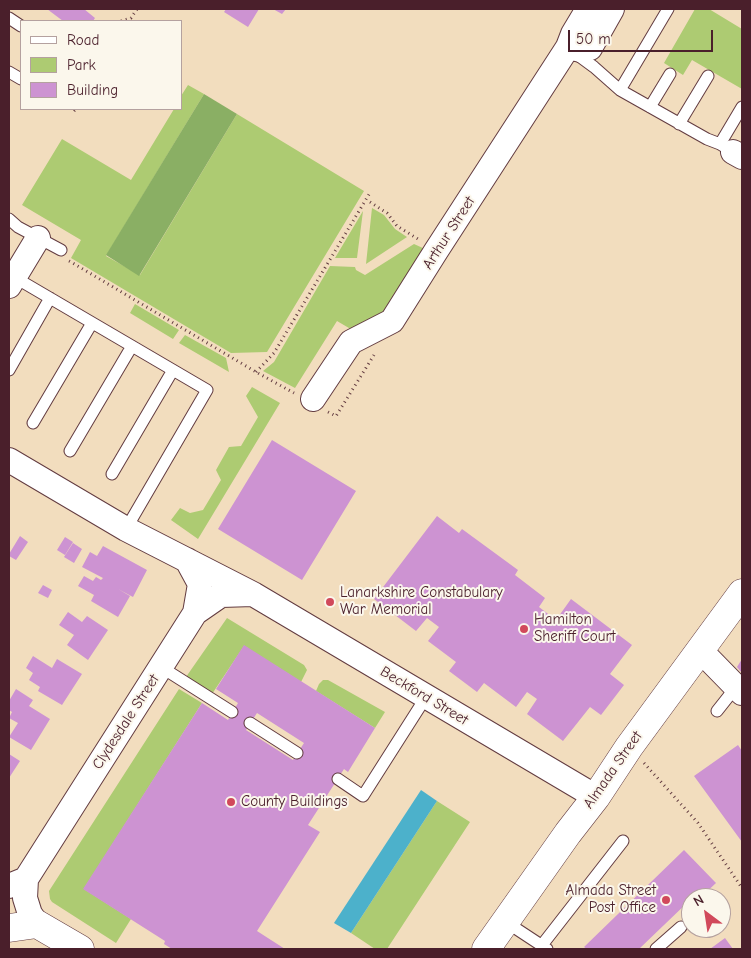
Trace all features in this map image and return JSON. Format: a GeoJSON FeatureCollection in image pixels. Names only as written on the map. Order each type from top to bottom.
{"type":"FeatureCollection","features":[{"type":"Feature","properties":{"kind":"main road","name":"Almada Street"},"geometry":{"type":"LineString","coordinates":[[486,949],[568,833],[596,797],[629,747],[742,593]]}},
{"type":"Feature","properties":{"kind":"main road"},"geometry":{"type":"LineString","coordinates":[[9,928],[37,924],[80,949]]}},
{"type":"Feature","properties":{"kind":"street","name":"Arthur Street"},"geometry":{"type":"LineString","coordinates":[[312,402],[351,342],[392,321],[568,47],[573,34],[588,9]]}},
{"type":"Feature","properties":{"kind":"street"},"geometry":{"type":"LineString","coordinates":[[568,47],[581,50],[590,48],[612,9]]}},
{"type":"Feature","properties":{"kind":"street"},"geometry":{"type":"LineString","coordinates":[[11,281],[38,238]]}},
{"type":"Feature","properties":{"kind":"street","name":"Beckford Street"},"geometry":{"type":"LineString","coordinates":[[9,460],[126,529],[254,594],[596,797]]}},
{"type":"Feature","properties":{"kind":"street","name":"Clydesdale Street"},"geometry":{"type":"LineString","coordinates":[[37,924],[30,914],[17,882],[195,613],[200,584],[187,560]]}},
{"type":"Feature","properties":{"kind":"street"},"geometry":{"type":"LineString","coordinates":[[195,613],[221,595],[254,594]]}},
{"type":"Feature","properties":{"kind":"street"},"geometry":{"type":"LineString","coordinates":[[700,650],[739,690]]}},
{"type":"Feature","properties":{"kind":"lane"},"geometry":{"type":"LineString","coordinates":[[620,90],[668,9]]}},
{"type":"Feature","properties":{"kind":"lane"},"geometry":{"type":"LineString","coordinates":[[9,18],[20,25]]}},
{"type":"Feature","properties":{"kind":"lane"},"geometry":{"type":"LineString","coordinates":[[568,47],[620,90],[679,124],[732,151],[742,107]]}},
{"type":"Feature","properties":{"kind":"lane"},"geometry":{"type":"LineString","coordinates":[[9,72],[20,78]]}},
{"type":"Feature","properties":{"kind":"lane"},"geometry":{"type":"LineString","coordinates":[[650,107],[670,74]]}},
{"type":"Feature","properties":{"kind":"lane"},"geometry":{"type":"LineString","coordinates":[[679,124],[708,76]]}},
{"type":"Feature","properties":{"kind":"lane"},"geometry":{"type":"LineString","coordinates":[[9,219],[18,227],[61,250]]}},
{"type":"Feature","properties":{"kind":"lane"},"geometry":{"type":"LineString","coordinates":[[11,281],[50,298],[207,390],[126,529]]}},
{"type":"Feature","properties":{"kind":"lane"},"geometry":{"type":"LineString","coordinates":[[9,370],[50,298]]}},
{"type":"Feature","properties":{"kind":"lane"},"geometry":{"type":"LineString","coordinates":[[33,424],[92,323]]}},
{"type":"Feature","properties":{"kind":"lane"},"geometry":{"type":"LineString","coordinates":[[70,452],[132,346]]}},
{"type":"Feature","properties":{"kind":"lane"},"geometry":{"type":"LineString","coordinates":[[112,474],[173,370]]}},
{"type":"Feature","properties":{"kind":"lane"},"geometry":{"type":"LineString","coordinates":[[161,667],[232,712]]}},
{"type":"Feature","properties":{"kind":"lane"},"geometry":{"type":"LineString","coordinates":[[717,711],[739,690]]}},
{"type":"Feature","properties":{"kind":"lane"},"geometry":{"type":"LineString","coordinates":[[338,779],[364,796],[426,697]]}},
{"type":"Feature","properties":{"kind":"lane"},"geometry":{"type":"LineString","coordinates":[[250,723],[297,753]]}},
{"type":"Feature","properties":{"kind":"lane"},"geometry":{"type":"LineString","coordinates":[[506,922],[545,947],[623,841]]}},
{"type":"Feature","properties":{"kind":"lane"},"geometry":{"type":"LineString","coordinates":[[656,949],[681,928]]}},
{"type":"Feature","properties":{"kind":"path"},"geometry":{"type":"LineString","coordinates":[[124,20],[131,18],[137,9]]}},
{"type":"Feature","properties":{"kind":"path"},"geometry":{"type":"LineString","coordinates":[[256,372],[274,353],[370,190]]}},
{"type":"Feature","properties":{"kind":"path"},"geometry":{"type":"LineString","coordinates":[[370,202],[387,213],[397,226],[436,251]]}},
{"type":"Feature","properties":{"kind":"path"},"geometry":{"type":"LineString","coordinates":[[61,250],[71,262],[256,372],[336,416],[378,349]]}},
{"type":"Feature","properties":{"kind":"path"},"geometry":{"type":"LineString","coordinates":[[629,747],[698,823],[742,886]]}},
{"type":"Feature","properties":{"kind":"green space"},"geometry":{"type":"Polygon","coordinates":[[[695,9],[709,9],[742,29],[742,89],[692,60],[683,75],[664,63],[695,9]]]}},
{"type":"Feature","properties":{"kind":"green space"},"geometry":{"type":"Polygon","coordinates":[[[188,85],[204,94],[106,256],[140,275],[237,114],[364,191],[267,352],[231,353],[71,258],[81,240],[22,205],[62,139],[131,180],[173,110],[182,110],[182,94],[188,85]]]}},
{"type":"Feature","properties":{"kind":"green space"},"geometry":{"type":"Polygon","coordinates":[[[204,94],[237,114],[139,276],[106,255],[204,94]]]}},
{"type":"Feature","properties":{"kind":"green space"},"geometry":{"type":"Polygon","coordinates":[[[372,208],[384,215],[395,229],[407,237],[366,264],[372,208]]]}},
{"type":"Feature","properties":{"kind":"green space"},"geometry":{"type":"Polygon","coordinates":[[[363,211],[357,258],[335,258],[363,211]]]}},
{"type":"Feature","properties":{"kind":"green space"},"geometry":{"type":"Polygon","coordinates":[[[414,244],[425,249],[387,316],[354,331],[337,321],[295,388],[263,371],[274,362],[330,266],[355,267],[356,270],[365,275],[414,244]]]}},
{"type":"Feature","properties":{"kind":"green space"},"geometry":{"type":"Polygon","coordinates":[[[135,304],[179,330],[173,339],[130,313],[135,304]]]}},
{"type":"Feature","properties":{"kind":"green space"},"geometry":{"type":"Polygon","coordinates":[[[185,335],[226,358],[229,372],[179,343],[185,335]]]}},
{"type":"Feature","properties":{"kind":"green space"},"geometry":{"type":"Polygon","coordinates":[[[252,387],[280,403],[198,539],[171,520],[180,508],[190,513],[203,510],[221,480],[216,470],[229,447],[241,446],[258,417],[246,396],[252,387]]]}},
{"type":"Feature","properties":{"kind":"green space"},"geometry":{"type":"Polygon","coordinates":[[[227,618],[304,665],[307,670],[301,682],[244,646],[212,694],[186,677],[227,618]]]}},
{"type":"Feature","properties":{"kind":"green space"},"geometry":{"type":"Polygon","coordinates":[[[323,680],[328,680],[385,712],[375,728],[316,691],[323,680]]]}},
{"type":"Feature","properties":{"kind":"green space"},"geometry":{"type":"Polygon","coordinates":[[[179,689],[202,703],[84,889],[131,919],[116,943],[52,902],[49,891],[179,689]]]}},
{"type":"Feature","properties":{"kind":"green space"},"geometry":{"type":"Polygon","coordinates":[[[437,801],[470,822],[387,949],[375,949],[351,933],[437,801]]]}},
{"type":"Feature","properties":{"kind":"water"},"geometry":{"type":"Polygon","coordinates":[[[421,790],[437,801],[351,933],[334,923],[421,790]]]}},
{"type":"Feature","properties":{"kind":"building"},"geometry":{"type":"Polygon","coordinates":[[[47,9],[84,9],[95,18],[94,20],[62,20],[47,9]]]}},
{"type":"Feature","properties":{"kind":"building"},"geometry":{"type":"Polygon","coordinates":[[[226,9],[259,9],[248,27],[224,12],[226,9]]]}},
{"type":"Feature","properties":{"kind":"building"},"geometry":{"type":"Polygon","coordinates":[[[273,9],[286,9],[282,14],[273,9]]]}},
{"type":"Feature","properties":{"kind":"building"},"geometry":{"type":"Polygon","coordinates":[[[272,440],[356,491],[302,580],[218,529],[272,440]]]}},
{"type":"Feature","properties":{"kind":"building","name":"Hamilton Sheriff Court"},"geometry":{"type":"Polygon","coordinates":[[[437,516],[459,533],[462,529],[518,570],[515,575],[545,598],[539,607],[556,620],[571,599],[632,645],[610,674],[624,685],[601,715],[590,707],[563,741],[527,714],[537,699],[527,692],[516,707],[484,683],[477,692],[449,671],[456,662],[428,641],[439,627],[427,618],[416,631],[374,599],[437,516]]]}},
{"type":"Feature","properties":{"kind":"building"},"geometry":{"type":"Polygon","coordinates":[[[20,536],[28,542],[16,560],[9,556],[9,554],[20,536]]]}},
{"type":"Feature","properties":{"kind":"building"},"geometry":{"type":"Polygon","coordinates":[[[65,537],[73,542],[65,555],[57,550],[65,537]]]}},
{"type":"Feature","properties":{"kind":"building"},"geometry":{"type":"Polygon","coordinates":[[[73,543],[82,549],[74,563],[64,557],[73,543]]]}},
{"type":"Feature","properties":{"kind":"building"},"geometry":{"type":"Polygon","coordinates":[[[103,546],[147,570],[133,597],[118,589],[130,596],[118,617],[91,601],[94,595],[78,586],[84,576],[93,581],[96,577],[101,580],[103,578],[82,567],[90,552],[97,556],[103,546]]]}},
{"type":"Feature","properties":{"kind":"building"},"geometry":{"type":"Polygon","coordinates":[[[43,585],[52,590],[48,598],[38,593],[43,585]]]}},
{"type":"Feature","properties":{"kind":"building"},"geometry":{"type":"Polygon","coordinates":[[[68,612],[82,622],[87,616],[108,630],[88,660],[67,645],[74,635],[59,625],[68,612]]]}},
{"type":"Feature","properties":{"kind":"building","name":"County Buildings"},"geometry":{"type":"Polygon","coordinates":[[[244,645],[375,728],[348,772],[344,769],[308,825],[320,832],[257,931],[285,949],[172,949],[164,944],[165,941],[83,889],[202,703],[228,720],[238,703],[216,689],[244,645]],[[257,713],[246,730],[293,760],[304,743],[257,713]]]}},
{"type":"Feature","properties":{"kind":"building"},"geometry":{"type":"Polygon","coordinates":[[[33,656],[52,668],[57,659],[82,674],[62,705],[38,691],[40,687],[29,680],[33,673],[26,668],[33,656]]]}},
{"type":"Feature","properties":{"kind":"building"},"geometry":{"type":"Polygon","coordinates":[[[742,659],[742,673],[737,667],[742,659]]]}},
{"type":"Feature","properties":{"kind":"building"},"geometry":{"type":"Polygon","coordinates":[[[16,689],[33,700],[29,706],[50,719],[31,750],[9,737],[18,723],[9,718],[12,712],[9,710],[9,701],[16,689]]]}},
{"type":"Feature","properties":{"kind":"building"},"geometry":{"type":"Polygon","coordinates":[[[738,745],[742,751],[742,842],[694,776],[738,745]]]}},
{"type":"Feature","properties":{"kind":"building"},"geometry":{"type":"Polygon","coordinates":[[[9,754],[20,761],[9,778],[9,754]]]}},
{"type":"Feature","properties":{"kind":"building"},"geometry":{"type":"Polygon","coordinates":[[[684,850],[716,883],[711,888],[681,888],[681,909],[639,949],[587,949],[584,947],[684,850]]]}},
{"type":"Feature","properties":{"kind":"building"},"geometry":{"type":"Polygon","coordinates":[[[725,938],[733,949],[710,949],[725,938]]]}},
{"type":"Feature","properties":{"kind":"place","name":"Lanarkshire Constabulary War Memorial"},"geometry":{"type":"Point","coordinates":[330,602]}},
{"type":"Feature","properties":{"kind":"place","name":"Hamilton Sheriff Court"},"geometry":{"type":"Point","coordinates":[524,629]}},
{"type":"Feature","properties":{"kind":"place","name":"County Buildings"},"geometry":{"type":"Point","coordinates":[231,802]}},
{"type":"Feature","properties":{"kind":"place","name":"Almada Street Post Office"},"geometry":{"type":"Point","coordinates":[666,900]}}]}
